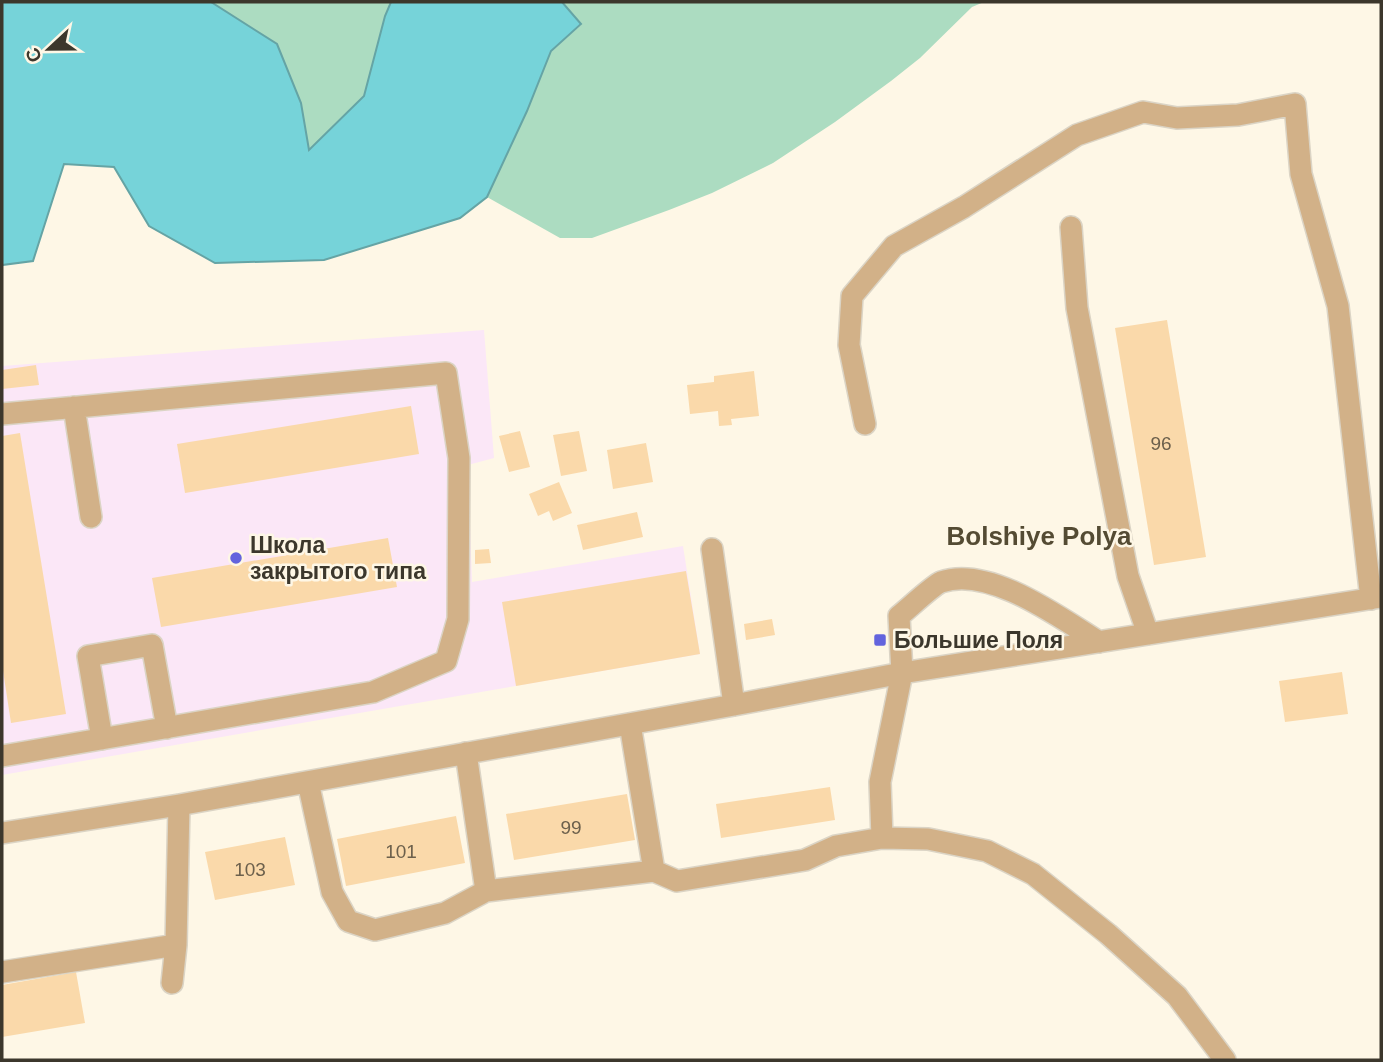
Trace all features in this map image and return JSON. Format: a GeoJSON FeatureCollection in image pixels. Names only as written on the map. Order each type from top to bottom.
{"type":"FeatureCollection","features":[{"type":"Feature","properties":{"kind":"street"},"geometry":{"type":"LineString","coordinates":[[2,833],[179,805],[902,673],[1376,598],[1338,306],[1301,174],[1295,104],[1238,115],[1177,118],[1143,112],[1077,135],[964,207],[894,246],[852,296],[849,345],[865,424]]}},
{"type":"Feature","properties":{"kind":"street"},"geometry":{"type":"LineString","coordinates":[[1071,226],[1077,308],[1128,576],[1148,634]]}},
{"type":"Feature","properties":{"kind":"street"},"geometry":{"type":"LineString","coordinates":[[2,414],[446,373],[459,458],[458,619],[446,661],[373,692],[2,756]]}},
{"type":"Feature","properties":{"kind":"street"},"geometry":{"type":"LineString","coordinates":[[74,407],[90,517]]}},
{"type":"Feature","properties":{"kind":"street"},"geometry":{"type":"LineString","coordinates":[[712,549],[734,705]]}},
{"type":"Feature","properties":{"kind":"street"},"geometry":{"type":"LineString","coordinates":[[882,838],[880,782],[902,673],[899,616],[940,583],[970,578],[1022,594],[1099,642]]}},
{"type":"Feature","properties":{"kind":"street"},"geometry":{"type":"LineString","coordinates":[[102,739],[88,656],[152,645],[167,728]]}},
{"type":"Feature","properties":{"kind":"street"},"geometry":{"type":"LineString","coordinates":[[630,724],[654,870]]}},
{"type":"Feature","properties":{"kind":"street"},"geometry":{"type":"LineString","coordinates":[[466,753],[486,891]]}},
{"type":"Feature","properties":{"kind":"street"},"geometry":{"type":"LineString","coordinates":[[308,782],[332,892],[348,921],[375,930],[446,913],[486,891],[654,870],[677,881],[805,860],[836,846],[882,838],[928,839],[986,851],[1033,874],[1108,934],[1177,996],[1225,1060]]}},
{"type":"Feature","properties":{"kind":"street"},"geometry":{"type":"LineString","coordinates":[[172,983],[176,945],[179,805]]}},
{"type":"Feature","properties":{"kind":"street"},"geometry":{"type":"LineString","coordinates":[[2,972],[176,945]]}},
{"type":"Feature","properties":{"kind":"shaded area","name":"Школа закрытого типа"},"geometry":{"type":"Polygon","coordinates":[[[484,330],[494,458],[468,465],[472,582],[683,546],[700,654],[2,775],[2,366],[484,330]]]}},
{"type":"Feature","properties":{"kind":"green space"},"geometry":{"type":"Polygon","coordinates":[[[211,2],[391,2],[364,96],[309,150],[301,103],[277,44],[211,2]]]}},
{"type":"Feature","properties":{"kind":"green space"},"geometry":{"type":"Polygon","coordinates":[[[562,2],[984,2],[972,7],[920,58],[891,81],[773,163],[712,193],[592,238],[560,238],[487,197],[527,111],[551,51],[581,25],[562,2]]]}},
{"type":"Feature","properties":{"kind":"water"},"geometry":{"type":"Polygon","coordinates":[[[2,2],[211,2],[277,44],[301,103],[309,150],[364,96],[391,2],[562,2],[581,24],[551,51],[527,111],[487,197],[460,218],[324,260],[215,263],[149,226],[114,167],[64,164],[33,261],[2,265],[2,2]]]}},
{"type":"Feature","properties":{"kind":"building"},"geometry":{"type":"Polygon","coordinates":[[[1167,320],[1206,557],[1154,565],[1115,328],[1167,320]]]}},
{"type":"Feature","properties":{"kind":"building"},"geometry":{"type":"Polygon","coordinates":[[[36,365],[39,385],[2,389],[2,370],[36,365]]]}},
{"type":"Feature","properties":{"kind":"building"},"geometry":{"type":"Polygon","coordinates":[[[754,371],[759,416],[731,419],[732,425],[719,426],[718,411],[690,414],[687,385],[714,382],[714,376],[754,371]]]}},
{"type":"Feature","properties":{"kind":"building"},"geometry":{"type":"Polygon","coordinates":[[[411,406],[419,454],[185,493],[177,444],[411,406]]]}},
{"type":"Feature","properties":{"kind":"building"},"geometry":{"type":"Polygon","coordinates":[[[520,431],[530,467],[509,472],[499,436],[520,431]]]}},
{"type":"Feature","properties":{"kind":"building"},"geometry":{"type":"Polygon","coordinates":[[[579,431],[587,471],[561,476],[553,435],[579,431]]]}},
{"type":"Feature","properties":{"kind":"building"},"geometry":{"type":"Polygon","coordinates":[[[20,433],[66,714],[11,723],[2,664],[2,436],[20,433]]]}},
{"type":"Feature","properties":{"kind":"building"},"geometry":{"type":"Polygon","coordinates":[[[646,443],[653,482],[613,489],[607,450],[646,443]]]}},
{"type":"Feature","properties":{"kind":"building"},"geometry":{"type":"Polygon","coordinates":[[[559,482],[572,513],[553,521],[549,511],[538,516],[529,494],[559,482]]]}},
{"type":"Feature","properties":{"kind":"building"},"geometry":{"type":"Polygon","coordinates":[[[637,512],[643,537],[583,550],[577,525],[637,512]]]}},
{"type":"Feature","properties":{"kind":"building"},"geometry":{"type":"Polygon","coordinates":[[[388,538],[397,587],[161,627],[152,578],[388,538]]]}},
{"type":"Feature","properties":{"kind":"building"},"geometry":{"type":"Polygon","coordinates":[[[489,549],[491,563],[475,564],[475,550],[489,549]]]}},
{"type":"Feature","properties":{"kind":"building"},"geometry":{"type":"Polygon","coordinates":[[[686,571],[700,654],[516,686],[502,602],[686,571]]]}},
{"type":"Feature","properties":{"kind":"building"},"geometry":{"type":"Polygon","coordinates":[[[772,619],[775,635],[746,640],[744,624],[772,619]]]}},
{"type":"Feature","properties":{"kind":"building"},"geometry":{"type":"Polygon","coordinates":[[[1342,672],[1348,714],[1285,722],[1279,681],[1342,672]]]}},
{"type":"Feature","properties":{"kind":"building"},"geometry":{"type":"Polygon","coordinates":[[[830,787],[835,820],[721,838],[716,804],[830,787]]]}},
{"type":"Feature","properties":{"kind":"building"},"geometry":{"type":"Polygon","coordinates":[[[627,794],[635,840],[514,860],[506,814],[627,794]]]}},
{"type":"Feature","properties":{"kind":"building"},"geometry":{"type":"Polygon","coordinates":[[[456,816],[465,863],[346,886],[337,839],[456,816]]]}},
{"type":"Feature","properties":{"kind":"building"},"geometry":{"type":"Polygon","coordinates":[[[285,837],[295,885],[215,900],[205,852],[285,837]]]}},
{"type":"Feature","properties":{"kind":"building"},"geometry":{"type":"Polygon","coordinates":[[[76,972],[85,1023],[2,1037],[2,985],[76,972]]]}},
{"type":"Feature","properties":{"kind":"place","name":"Школа закрытого типа"},"geometry":{"type":"Point","coordinates":[236,558]}},
{"type":"Feature","properties":{"kind":"place","name":"Большие Поля"},"geometry":{"type":"Point","coordinates":[880,640]}},
{"type":"Feature","properties":{"kind":"district","name":"Bolshiye Polya"},"geometry":{"type":"Point","coordinates":[1039,536]}}]}
